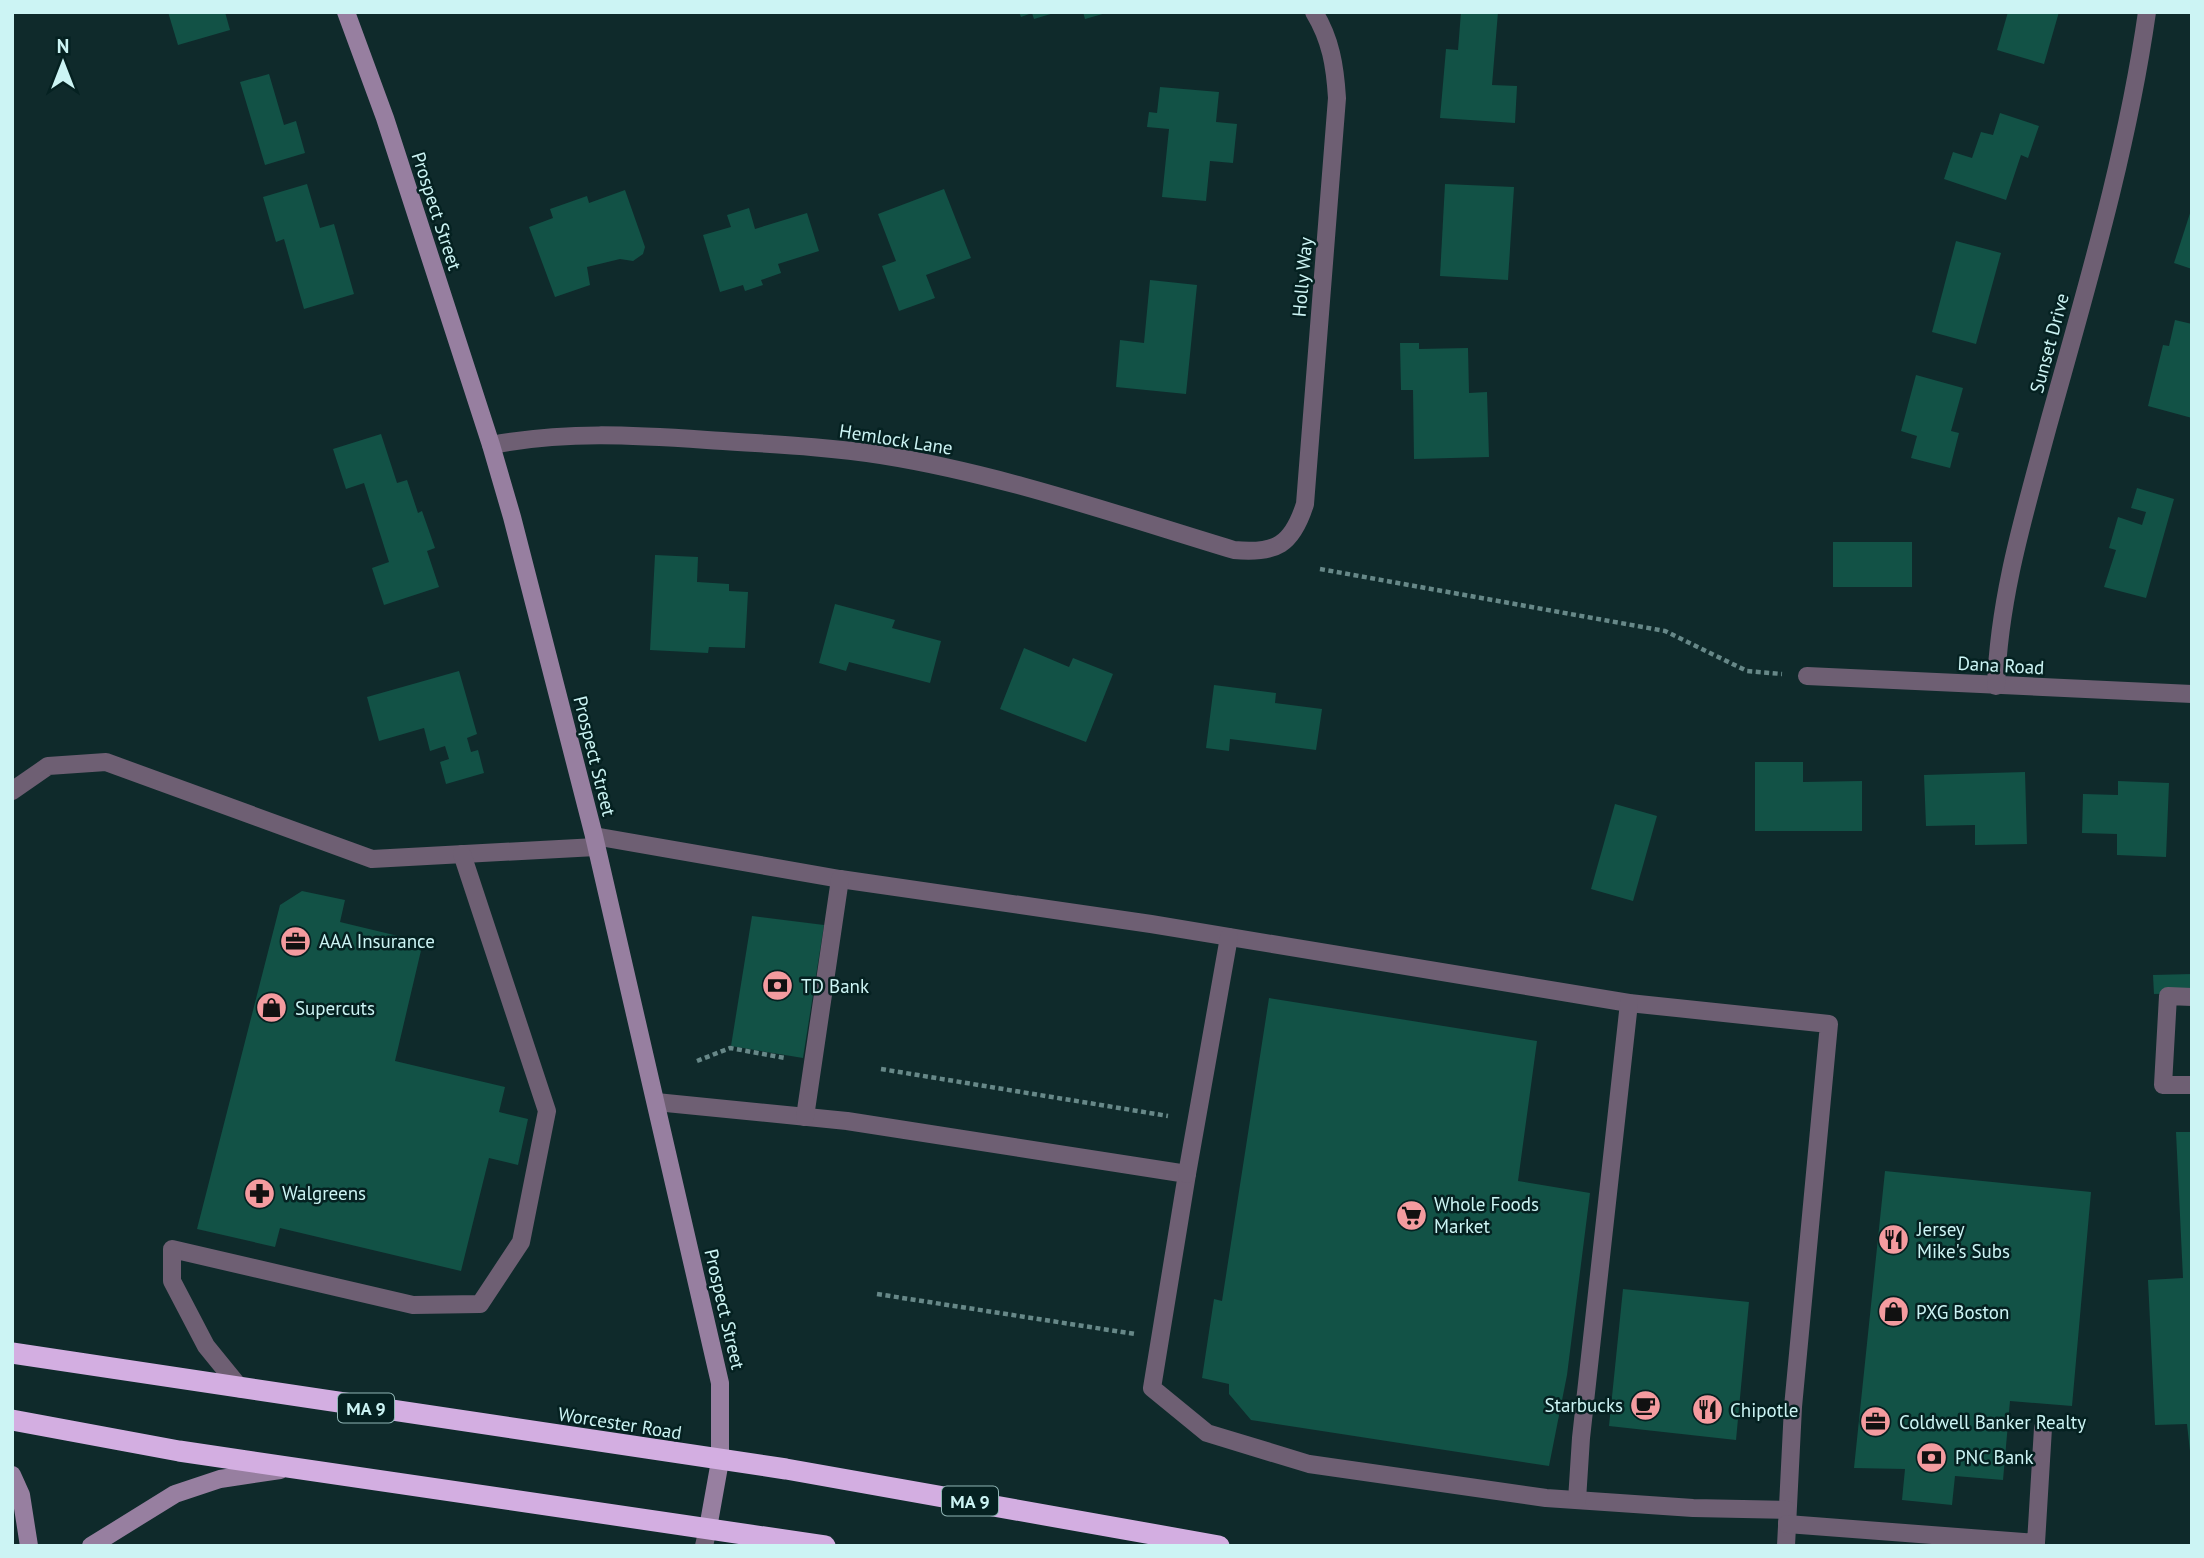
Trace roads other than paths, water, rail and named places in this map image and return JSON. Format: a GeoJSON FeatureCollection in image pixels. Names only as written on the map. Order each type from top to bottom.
{"type":"FeatureCollection","features":[{"type":"Feature","properties":{"kind":"highway","name":"Worcester Road"},"geometry":{"type":"LineString","coordinates":[[12,1353],[920,1492],[1219,1546]]}},
{"type":"Feature","properties":{"kind":"highway"},"geometry":{"type":"LineString","coordinates":[[12,1420],[706,1537],[825,1546]]}},
{"type":"Feature","properties":{"kind":"street","name":"Prospect Street"},"geometry":{"type":"LineString","coordinates":[[346,12],[385,118],[491,445],[595,842],[720,1383],[720,1461],[706,1537]]}},
{"type":"Feature","properties":{"kind":"street","name":"Holly Way"},"geometry":{"type":"LineString","coordinates":[[1283,544],[1298,525],[1305,504],[1337,98],[1335,64],[1326,33],[1314,12]]}},
{"type":"Feature","properties":{"kind":"street","name":"Sunset Drive"},"geometry":{"type":"LineString","coordinates":[[1996,686],[1997,648],[2009,571],[2124,142],[2147,12]]}},
{"type":"Feature","properties":{"kind":"street","name":"Hemlock Lane"},"geometry":{"type":"LineString","coordinates":[[491,445],[525,438],[599,433],[813,447],[881,455],[1024,488],[1234,550],[1261,552],[1283,544]]}},
{"type":"Feature","properties":{"kind":"street","name":"Dana Road"},"geometry":{"type":"LineString","coordinates":[[1807,676],[2192,694]]}},
{"type":"Feature","properties":{"kind":"street"},"geometry":{"type":"LineString","coordinates":[[12,791],[48,766],[106,762],[372,859],[595,842],[1229,937],[1629,1003],[1829,1024],[1793,1408],[1786,1546]]}},
{"type":"Feature","properties":{"kind":"street"},"geometry":{"type":"LineString","coordinates":[[241,1389],[206,1346],[172,1281],[172,1249],[413,1305],[480,1304],[521,1242],[547,1111],[462,854]]}},
{"type":"Feature","properties":{"kind":"street"},"geometry":{"type":"LineString","coordinates":[[804,1116],[840,879]]}},
{"type":"Feature","properties":{"kind":"street"},"geometry":{"type":"LineString","coordinates":[[1229,937],[1153,1388],[1207,1433],[1309,1464],[1444,1486],[2036,1543],[2043,1428]]}},
{"type":"Feature","properties":{"kind":"street"},"geometry":{"type":"LineString","coordinates":[[2192,996],[2168,996],[2162,1085],[2192,1085]]}},
{"type":"Feature","properties":{"kind":"street"},"geometry":{"type":"LineString","coordinates":[[1577,1500],[1582,1425],[1629,1003]]}},
{"type":"Feature","properties":{"kind":"street"},"geometry":{"type":"LineString","coordinates":[[656,1102],[804,1116],[951,1135],[1187,1174]]}},
{"type":"Feature","properties":{"kind":"street"},"geometry":{"type":"LineString","coordinates":[[91,1546],[175,1494],[220,1479],[291,1468]]}},
{"type":"Feature","properties":{"kind":"street"},"geometry":{"type":"LineString","coordinates":[[12,1475],[21,1495],[29,1546]]}},
{"type":"Feature","properties":{"kind":"place","name":"AAA Insurance"},"geometry":{"type":"Point","coordinates":[296,941]}},
{"type":"Feature","properties":{"kind":"place","name":"TD Bank"},"geometry":{"type":"Point","coordinates":[778,986]}},
{"type":"Feature","properties":{"kind":"place","name":"Supercuts"},"geometry":{"type":"Point","coordinates":[272,1008]}},
{"type":"Feature","properties":{"kind":"place","name":"Walgreens"},"geometry":{"type":"Point","coordinates":[259,1193]}},
{"type":"Feature","properties":{"kind":"place","name":"Whole Foods Market"},"geometry":{"type":"Point","coordinates":[1411,1215]}},
{"type":"Feature","properties":{"kind":"place","name":"Jersey Mike's Subs"},"geometry":{"type":"Point","coordinates":[1894,1240]}},
{"type":"Feature","properties":{"kind":"place","name":"PXG Boston"},"geometry":{"type":"Point","coordinates":[1893,1312]}},
{"type":"Feature","properties":{"kind":"place","name":"Starbucks"},"geometry":{"type":"Point","coordinates":[1646,1405]}},
{"type":"Feature","properties":{"kind":"place","name":"Chipotle"},"geometry":{"type":"Point","coordinates":[1707,1410]}},
{"type":"Feature","properties":{"kind":"place","name":"Coldwell Banker Realty"},"geometry":{"type":"Point","coordinates":[1876,1422]}},
{"type":"Feature","properties":{"kind":"place","name":"PNC Bank"},"geometry":{"type":"Point","coordinates":[1932,1457]}}]}
